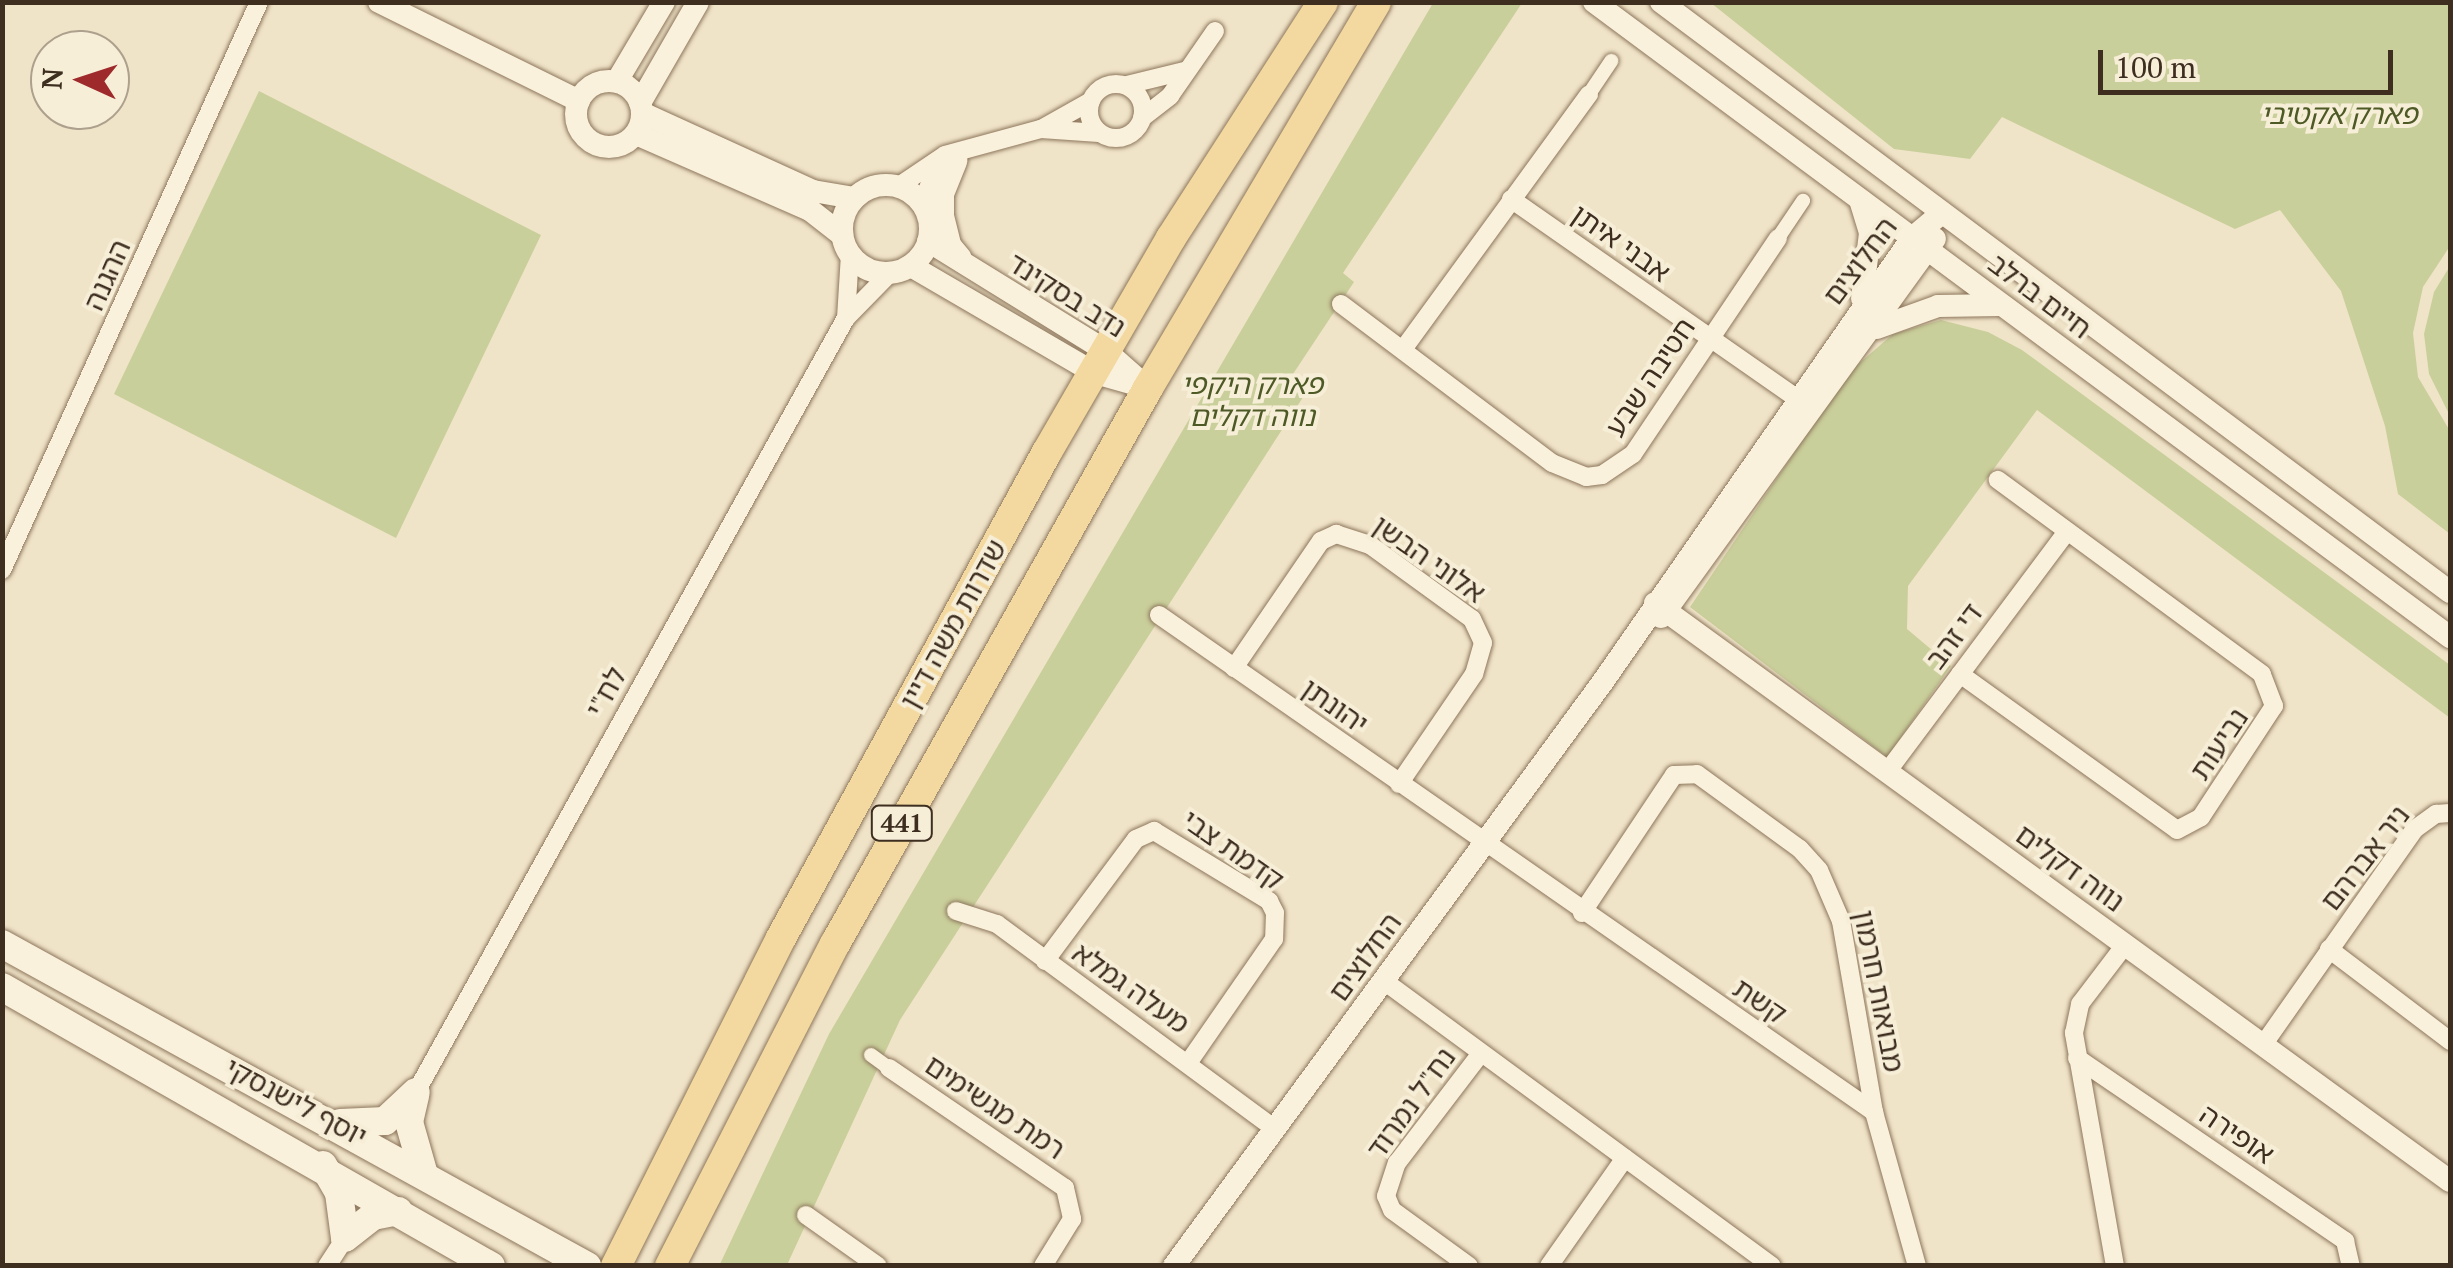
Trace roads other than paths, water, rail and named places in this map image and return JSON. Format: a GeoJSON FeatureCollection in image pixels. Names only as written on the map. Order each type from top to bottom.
{"type":"FeatureCollection","features":[{"type":"Feature","properties":{"kind":"main road","name":"שדרות משה דיין"},"geometry":{"type":"LineString","coordinates":[[616,1266],[781,938],[1101,362],[1323,2]]}},
{"type":"Feature","properties":{"kind":"main road","name":"שדרות משה דיין"},"geometry":{"type":"LineString","coordinates":[[670,1266],[834,944],[1148,388],[1374,7]]}},
{"type":"Feature","properties":{"kind":"main road","name":"יוסף לישנסקי"},"geometry":{"type":"LineString","coordinates":[[2,944],[423,1171],[586,1266]]}},
{"type":"Feature","properties":{"kind":"main road","name":"יוסף לישנסקי"},"geometry":{"type":"LineString","coordinates":[[2,987],[322,1164],[492,1266]]}},
{"type":"Feature","properties":{"kind":"main road"},"geometry":{"type":"LineString","coordinates":[[334,1122],[385,1120],[416,1092]]}},
{"type":"Feature","properties":{"kind":"main road"},"geometry":{"type":"LineString","coordinates":[[416,1092],[408,1122],[423,1171]]}},
{"type":"Feature","properties":{"kind":"main road"},"geometry":{"type":"LineString","coordinates":[[322,1164],[338,1193],[345,1238],[373,1216],[399,1211]]}},
{"type":"Feature","properties":{"kind":"street","name":"ההגנה"},"geometry":{"type":"LineString","coordinates":[[2,570],[259,2]]}},
{"type":"Feature","properties":{"kind":"street"},"geometry":{"type":"LineString","coordinates":[[379,2],[579,101]]}},
{"type":"Feature","properties":{"kind":"street"},"geometry":{"type":"LineString","coordinates":[[617,81],[664,2]]}},
{"type":"Feature","properties":{"kind":"street"},"geometry":{"type":"LineString","coordinates":[[617,81],[596,84],[579,101],[581,131],[597,145],[618,146],[640,117],[698,2]]}},
{"type":"Feature","properties":{"kind":"street","name":"חיים ברלב"},"geometry":{"type":"LineString","coordinates":[[1594,2],[2450,637]]}},
{"type":"Feature","properties":{"kind":"street","name":"חיים ברלב"},"geometry":{"type":"LineString","coordinates":[[1661,2],[2450,592]]}},
{"type":"Feature","properties":{"kind":"street"},"geometry":{"type":"LineString","coordinates":[[1040,129],[1124,137],[1170,96],[1214,31]]}},
{"type":"Feature","properties":{"kind":"street"},"geometry":{"type":"LineString","coordinates":[[1404,348],[1612,61]]}},
{"type":"Feature","properties":{"kind":"street"},"geometry":{"type":"LineString","coordinates":[[640,117],[813,191],[854,198],[871,186],[900,186],[945,155],[1040,129],[1091,101],[1102,88],[1127,86],[1185,70]]}},
{"type":"Feature","properties":{"kind":"street"},"geometry":{"type":"LineString","coordinates":[[617,81],[640,117],[810,210],[868,270],[900,269],[928,240],[922,203],[932,178],[992,143]]}},
{"type":"Feature","properties":{"kind":"street"},"geometry":{"type":"LineString","coordinates":[[1127,86],[1140,100],[1142,118]]}},
{"type":"Feature","properties":{"kind":"street"},"geometry":{"type":"LineString","coordinates":[[1091,101],[1090,118],[1099,133]]}},
{"type":"Feature","properties":{"kind":"street"},"geometry":{"type":"LineString","coordinates":[[956,162],[943,194],[943,216],[950,245],[972,271]]}},
{"type":"Feature","properties":{"kind":"street"},"geometry":{"type":"LineString","coordinates":[[900,186],[922,203]]}},
{"type":"Feature","properties":{"kind":"street"},"geometry":{"type":"LineString","coordinates":[[846,245],[854,198]]}},
{"type":"Feature","properties":{"kind":"street","name":"אבני איתן"},"geometry":{"type":"LineString","coordinates":[[1512,199],[1798,400]]}},
{"type":"Feature","properties":{"kind":"street"},"geometry":{"type":"LineString","coordinates":[[1860,200],[1870,256],[1864,322],[1938,306],[2002,305]]}},
{"type":"Feature","properties":{"kind":"street","name":"חטיבה שבע"},"geometry":{"type":"LineString","coordinates":[[1337,301],[1552,463],[1586,477],[1616,470],[1633,454],[1803,201]]}},
{"type":"Feature","properties":{"kind":"street","name":"החלוצים"},"geometry":{"type":"LineString","coordinates":[[1177,1264],[1660,607],[1864,322],[1912,238],[1942,213]]}},
{"type":"Feature","properties":{"kind":"street","name":"החלוצים"},"geometry":{"type":"LineString","coordinates":[[1660,607],[1798,400],[1864,322],[1932,252],[1942,213]]}},
{"type":"Feature","properties":{"kind":"street","name":"נדב בסקינד"},"geometry":{"type":"LineString","coordinates":[[928,240],[1101,362]]}},
{"type":"Feature","properties":{"kind":"street","name":"לח\"י"},"geometry":{"type":"LineString","coordinates":[[846,245],[846,318]]}},
{"type":"Feature","properties":{"kind":"street","name":"נדב בסקינד"},"geometry":{"type":"LineString","coordinates":[[900,269],[1101,362],[1148,388]]}},
{"type":"Feature","properties":{"kind":"street","name":"לח\"י"},"geometry":{"type":"LineString","coordinates":[[416,1092],[846,318],[900,269]]}},
{"type":"Feature","properties":{"kind":"street","name":"נביעות"},"geometry":{"type":"LineString","coordinates":[[1960,674],[2177,830],[2202,817],[2270,720],[2267,684],[2262,674],[1998,480]]}},
{"type":"Feature","properties":{"kind":"street","name":"די זהב"},"geometry":{"type":"LineString","coordinates":[[1887,772],[2066,533]]}},
{"type":"Feature","properties":{"kind":"street","name":"אלוני הבשן"},"geometry":{"type":"LineString","coordinates":[[1234,668],[1321,541],[1336,534],[1370,545],[1472,619],[1483,644],[1474,674],[1400,784]]}},
{"type":"Feature","properties":{"kind":"street","name":"נווה דקלים"},"geometry":{"type":"LineString","coordinates":[[1660,607],[2450,1181]]}},
{"type":"Feature","properties":{"kind":"street","name":"יהונתן"},"geometry":{"type":"LineString","coordinates":[[1157,613],[1484,844]]}},
{"type":"Feature","properties":{"kind":"street","name":"מבואות חרמון"},"geometry":{"type":"LineString","coordinates":[[1582,913],[1674,775],[1698,774],[1800,848],[1818,870],[1841,921],[1874,1112]]}},
{"type":"Feature","properties":{"kind":"street","name":"ניר אברהם"},"geometry":{"type":"LineString","coordinates":[[2262,1045],[2415,829],[2436,814],[2450,813]]}},
{"type":"Feature","properties":{"kind":"street","name":"קדמת צבי"},"geometry":{"type":"LineString","coordinates":[[1045,961],[1136,839],[1154,830],[1268,901],[1276,913],[1274,939],[1188,1062]]}},
{"type":"Feature","properties":{"kind":"street","name":"קשת"},"geometry":{"type":"LineString","coordinates":[[1484,844],[1874,1112]]}},
{"type":"Feature","properties":{"kind":"street","name":"מעלה גמלא"},"geometry":{"type":"LineString","coordinates":[[953,907],[997,924],[1275,1129]]}},
{"type":"Feature","properties":{"kind":"street"},"geometry":{"type":"LineString","coordinates":[[2115,1266],[2077,1058],[2080,1004],[2124,944]]}},
{"type":"Feature","properties":{"kind":"street","name":"ניר אברהם"},"geometry":{"type":"LineString","coordinates":[[2329,948],[2450,1041]]}},
{"type":"Feature","properties":{"kind":"street"},"geometry":{"type":"LineString","coordinates":[[1384,981],[1772,1266]]}},
{"type":"Feature","properties":{"kind":"street","name":"נח\"ל נמרוד"},"geometry":{"type":"LineString","coordinates":[[1469,1266],[1392,1210],[1386,1196],[1397,1163],[1482,1052]]}},
{"type":"Feature","properties":{"kind":"street","name":"רמת מגשימים"},"geometry":{"type":"LineString","coordinates":[[871,1055],[1065,1188],[1072,1219],[1044,1266]]}},
{"type":"Feature","properties":{"kind":"street","name":"אופירה"},"geometry":{"type":"LineString","coordinates":[[2077,1058],[2345,1242],[2351,1266]]}},
{"type":"Feature","properties":{"kind":"street"},"geometry":{"type":"LineString","coordinates":[[1874,1112],[1917,1266]]}},
{"type":"Feature","properties":{"kind":"street"},"geometry":{"type":"LineString","coordinates":[[1549,1266],[1625,1158]]}},
{"type":"Feature","properties":{"kind":"street"},"geometry":{"type":"LineString","coordinates":[[806,1215],[878,1266]]}},
{"type":"Feature","properties":{"kind":"street"},"geometry":{"type":"LineString","coordinates":[[327,1266],[345,1238]]}},
{"type":"Feature","properties":{"kind":"park label","name":"פארק אקטיבי"},"geometry":{"type":"Point","coordinates":[2339,114]}},
{"type":"Feature","properties":{"kind":"park label","name":"פארק היקפי נווה דקלים"},"geometry":{"type":"Point","coordinates":[1252,400]}}]}
